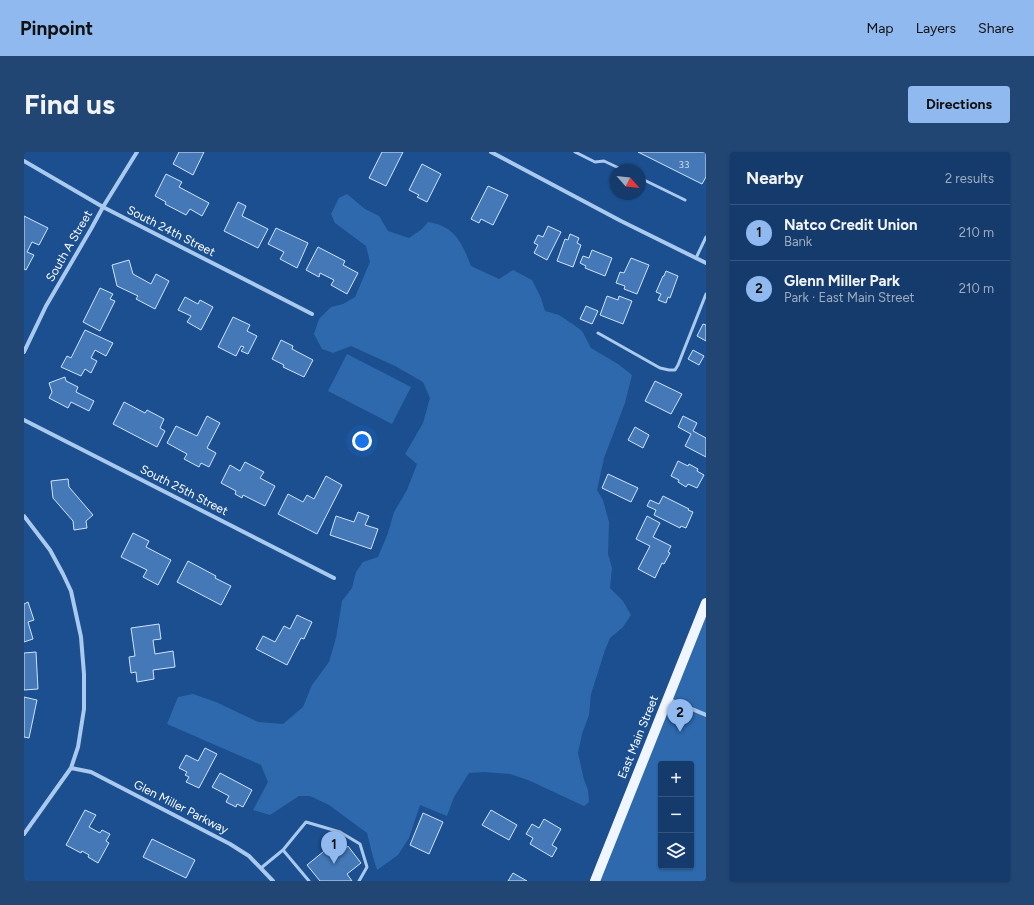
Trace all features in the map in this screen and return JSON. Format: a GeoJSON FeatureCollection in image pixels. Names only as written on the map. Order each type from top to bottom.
{"type":"FeatureCollection","features":[{"type":"Feature","properties":{"kind":"main road","name":"East Main Street"},"geometry":{"type":"LineString","coordinates":[[595,881],[706,603]]}},
{"type":"Feature","properties":{"kind":"street","name":"South A Street"},"geometry":{"type":"LineString","coordinates":[[24,352],[46,306],[103,207],[137,152]]}},
{"type":"Feature","properties":{"kind":"street"},"geometry":{"type":"LineString","coordinates":[[491,152],[621,221],[706,263]]}},
{"type":"Feature","properties":{"kind":"street","name":"South 24th Street"},"geometry":{"type":"LineString","coordinates":[[24,160],[103,207],[312,314]]}},
{"type":"Feature","properties":{"kind":"street","name":"South 25th Street"},"geometry":{"type":"LineString","coordinates":[[24,420],[334,578]]}},
{"type":"Feature","properties":{"kind":"street"},"geometry":{"type":"LineString","coordinates":[[24,516],[50,550],[71,591],[81,637],[84,674],[84,709],[78,747],[71,768],[24,834]]}},
{"type":"Feature","properties":{"kind":"street"},"geometry":{"type":"LineString","coordinates":[[668,699],[706,715]]}},
{"type":"Feature","properties":{"kind":"street","name":"Glen Miller Parkway"},"geometry":{"type":"LineString","coordinates":[[71,768],[91,772],[230,844],[249,856],[273,881]]}},
{"type":"Feature","properties":{"kind":"lane"},"geometry":{"type":"LineString","coordinates":[[575,152],[594,162],[604,161],[610,164]]}},
{"type":"Feature","properties":{"kind":"lane"},"geometry":{"type":"LineString","coordinates":[[646,181],[685,200]]}},
{"type":"Feature","properties":{"kind":"lane"},"geometry":{"type":"LineString","coordinates":[[696,258],[706,237]]}},
{"type":"Feature","properties":{"kind":"lane"},"geometry":{"type":"LineString","coordinates":[[598,333],[660,368],[675,370],[706,294]]}},
{"type":"Feature","properties":{"kind":"lane"},"geometry":{"type":"LineString","coordinates":[[261,868],[283,850],[306,822],[340,832],[360,844],[367,867],[359,881]]}},
{"type":"Feature","properties":{"kind":"lane"},"geometry":{"type":"LineString","coordinates":[[283,850],[308,881]]}},
{"type":"Feature","properties":{"kind":"shaded area"},"geometry":{"type":"Polygon","coordinates":[[[347,194],[365,209],[379,216],[388,231],[409,238],[422,229],[428,222],[438,224],[449,230],[458,238],[471,266],[499,279],[513,270],[532,280],[541,298],[545,311],[559,315],[574,325],[582,331],[591,348],[618,364],[632,375],[625,403],[604,458],[597,490],[603,500],[609,522],[608,554],[612,568],[610,588],[623,601],[631,615],[623,627],[610,638],[605,650],[591,694],[589,715],[582,734],[578,753],[584,780],[588,790],[589,802],[584,806],[528,780],[510,774],[484,772],[469,773],[454,797],[447,816],[420,805],[409,838],[398,855],[377,870],[367,833],[329,805],[310,796],[299,796],[270,815],[253,810],[268,782],[261,765],[167,724],[178,697],[193,694],[216,702],[258,722],[283,724],[303,707],[312,685],[329,662],[336,638],[342,601],[352,588],[356,572],[363,562],[378,557],[388,533],[394,512],[407,490],[417,464],[405,454],[423,423],[430,398],[423,382],[395,366],[351,346],[333,353],[322,349],[314,334],[319,319],[331,307],[343,304],[355,297],[370,262],[366,246],[335,223],[331,214],[339,198],[347,194]]]}},
{"type":"Feature","properties":{"kind":"shaded area"},"geometry":{"type":"Polygon","coordinates":[[[347,354],[411,387],[392,424],[328,391],[347,354]]]}},
{"type":"Feature","properties":{"kind":"shaded area"},"geometry":{"type":"Polygon","coordinates":[[[706,603],[706,881],[595,881],[706,603]]]}},
{"type":"Feature","properties":{"kind":"building"},"geometry":{"type":"Polygon","coordinates":[[[179,152],[204,152],[193,175],[173,164],[179,152]]]}},
{"type":"Feature","properties":{"kind":"building"},"geometry":{"type":"Polygon","coordinates":[[[382,152],[403,152],[386,186],[369,178],[382,152]]]}},
{"type":"Feature","properties":{"kind":"building"},"geometry":{"type":"Polygon","coordinates":[[[638,152],[706,152],[706,177],[702,184],[638,152]]]}},
{"type":"Feature","properties":{"kind":"building"},"geometry":{"type":"Polygon","coordinates":[[[422,164],[441,174],[427,202],[417,197],[419,195],[409,190],[422,164]]]}},
{"type":"Feature","properties":{"kind":"building"},"geometry":{"type":"Polygon","coordinates":[[[166,174],[182,182],[179,187],[209,203],[202,216],[190,209],[186,215],[165,204],[166,202],[155,196],[166,174]]]}},
{"type":"Feature","properties":{"kind":"building"},"geometry":{"type":"Polygon","coordinates":[[[488,186],[508,195],[493,225],[481,219],[479,223],[471,219],[488,186]]]}},
{"type":"Feature","properties":{"kind":"building"},"geometry":{"type":"Polygon","coordinates":[[[238,202],[246,206],[242,216],[268,229],[258,248],[224,231],[238,202]]]}},
{"type":"Feature","properties":{"kind":"building"},"geometry":{"type":"Polygon","coordinates":[[[24,216],[48,228],[39,245],[32,242],[27,252],[34,255],[26,270],[24,269],[24,216]]]}},
{"type":"Feature","properties":{"kind":"building"},"geometry":{"type":"Polygon","coordinates":[[[548,226],[561,232],[547,260],[534,253],[538,245],[534,243],[538,235],[543,237],[548,226]]]}},
{"type":"Feature","properties":{"kind":"building"},"geometry":{"type":"Polygon","coordinates":[[[276,228],[308,243],[297,268],[280,259],[284,252],[268,244],[276,228]]]}},
{"type":"Feature","properties":{"kind":"building"},"geometry":{"type":"Polygon","coordinates":[[[570,234],[579,238],[577,243],[581,245],[573,267],[557,261],[565,239],[568,240],[570,234]]]}},
{"type":"Feature","properties":{"kind":"building"},"geometry":{"type":"Polygon","coordinates":[[[318,247],[345,261],[343,265],[358,273],[347,294],[331,285],[334,280],[320,273],[319,277],[306,270],[318,247]]]}},
{"type":"Feature","properties":{"kind":"building"},"geometry":{"type":"Polygon","coordinates":[[[592,250],[612,258],[605,276],[585,268],[586,266],[580,263],[583,256],[589,258],[592,250]]]}},
{"type":"Feature","properties":{"kind":"building"},"geometry":{"type":"Polygon","coordinates":[[[631,258],[649,265],[637,294],[624,289],[625,286],[616,283],[620,272],[624,273],[631,258]]]}},
{"type":"Feature","properties":{"kind":"building"},"geometry":{"type":"Polygon","coordinates":[[[129,260],[133,274],[151,284],[156,274],[169,281],[155,309],[136,299],[138,296],[117,286],[112,265],[129,260]]]}},
{"type":"Feature","properties":{"kind":"building"},"geometry":{"type":"Polygon","coordinates":[[[666,271],[678,276],[670,298],[668,297],[666,303],[658,300],[661,294],[656,292],[666,271]]]}},
{"type":"Feature","properties":{"kind":"building"},"geometry":{"type":"Polygon","coordinates":[[[100,288],[113,294],[110,299],[115,301],[100,331],[83,322],[100,288]]]}},
{"type":"Feature","properties":{"kind":"building"},"geometry":{"type":"Polygon","coordinates":[[[607,296],[618,300],[619,296],[632,301],[623,324],[600,315],[607,296]]]}},
{"type":"Feature","properties":{"kind":"building"},"geometry":{"type":"Polygon","coordinates":[[[185,297],[198,304],[200,300],[213,307],[201,330],[187,322],[191,316],[178,310],[185,297]]]}},
{"type":"Feature","properties":{"kind":"building"},"geometry":{"type":"Polygon","coordinates":[[[586,306],[598,311],[592,324],[580,319],[586,306]]]}},
{"type":"Feature","properties":{"kind":"building"},"geometry":{"type":"Polygon","coordinates":[[[233,317],[250,325],[247,331],[257,336],[248,354],[241,351],[244,347],[241,346],[236,356],[218,347],[233,317]]]}},
{"type":"Feature","properties":{"kind":"building"},"geometry":{"type":"Polygon","coordinates":[[[703,324],[706,325],[706,341],[697,336],[703,324]]]}},
{"type":"Feature","properties":{"kind":"building"},"geometry":{"type":"Polygon","coordinates":[[[85,330],[113,343],[106,356],[95,350],[91,358],[97,361],[91,373],[85,369],[81,376],[61,367],[67,356],[71,358],[85,330]]]}},
{"type":"Feature","properties":{"kind":"building"},"geometry":{"type":"Polygon","coordinates":[[[281,340],[293,346],[292,349],[313,360],[304,377],[283,367],[284,365],[272,359],[281,340]]]}},
{"type":"Feature","properties":{"kind":"building"},"geometry":{"type":"Polygon","coordinates":[[[693,350],[704,356],[699,365],[688,359],[693,350]]]}},
{"type":"Feature","properties":{"kind":"building"},"geometry":{"type":"Polygon","coordinates":[[[65,377],[66,381],[78,387],[76,392],[94,401],[89,411],[71,402],[68,408],[49,398],[52,392],[49,383],[65,377]]]}},
{"type":"Feature","properties":{"kind":"building"},"geometry":{"type":"Polygon","coordinates":[[[655,381],[682,394],[671,414],[645,401],[655,381]]]}},
{"type":"Feature","properties":{"kind":"building"},"geometry":{"type":"Polygon","coordinates":[[[124,402],[145,413],[147,410],[164,419],[160,428],[165,431],[157,447],[113,424],[124,402]]]}},
{"type":"Feature","properties":{"kind":"building"},"geometry":{"type":"Polygon","coordinates":[[[207,416],[220,423],[207,448],[216,453],[209,467],[201,463],[199,467],[184,459],[187,454],[167,443],[176,426],[197,436],[207,416]]]}},
{"type":"Feature","properties":{"kind":"building"},"geometry":{"type":"Polygon","coordinates":[[[683,416],[697,423],[693,431],[706,438],[706,457],[685,446],[691,434],[678,427],[683,416]]]}},
{"type":"Feature","properties":{"kind":"building"},"geometry":{"type":"Polygon","coordinates":[[[635,427],[649,435],[643,448],[628,440],[635,427]]]}},
{"type":"Feature","properties":{"kind":"building"},"geometry":{"type":"Polygon","coordinates":[[[678,461],[688,466],[689,464],[698,469],[697,471],[704,475],[697,488],[688,484],[686,487],[678,482],[679,480],[671,476],[678,461]]]}},
{"type":"Feature","properties":{"kind":"building"},"geometry":{"type":"Polygon","coordinates":[[[245,462],[264,472],[260,478],[275,486],[265,506],[243,495],[242,498],[235,494],[236,491],[221,483],[230,465],[240,471],[245,462]]]}},
{"type":"Feature","properties":{"kind":"building"},"geometry":{"type":"Polygon","coordinates":[[[608,474],[638,488],[631,502],[602,488],[608,474]]]}},
{"type":"Feature","properties":{"kind":"building"},"geometry":{"type":"Polygon","coordinates":[[[326,476],[342,485],[317,534],[278,514],[288,494],[303,502],[307,495],[314,499],[326,476]]]}},
{"type":"Feature","properties":{"kind":"building"},"geometry":{"type":"Polygon","coordinates":[[[68,479],[69,487],[93,515],[86,521],[87,528],[74,530],[73,521],[53,498],[51,481],[68,479]]]}},
{"type":"Feature","properties":{"kind":"building"},"geometry":{"type":"Polygon","coordinates":[[[663,496],[693,512],[686,528],[681,526],[680,528],[654,515],[656,510],[647,506],[650,500],[659,504],[663,496]]]}},
{"type":"Feature","properties":{"kind":"building"},"geometry":{"type":"Polygon","coordinates":[[[358,512],[369,516],[365,525],[378,529],[371,549],[330,535],[336,516],[354,522],[358,512]]]}},
{"type":"Feature","properties":{"kind":"building"},"geometry":{"type":"Polygon","coordinates":[[[647,516],[660,523],[653,537],[671,546],[668,552],[670,553],[664,564],[662,563],[655,578],[638,569],[650,546],[636,539],[647,516]]]}},
{"type":"Feature","properties":{"kind":"building"},"geometry":{"type":"Polygon","coordinates":[[[133,533],[149,541],[146,547],[171,560],[158,585],[143,577],[147,570],[121,557],[133,533]]]}},
{"type":"Feature","properties":{"kind":"building"},"geometry":{"type":"Polygon","coordinates":[[[188,561],[231,586],[221,605],[177,582],[188,561]]]}},
{"type":"Feature","properties":{"kind":"building"},"geometry":{"type":"Polygon","coordinates":[[[28,602],[34,620],[28,622],[33,639],[24,642],[24,604],[28,602]]]}},
{"type":"Feature","properties":{"kind":"building"},"geometry":{"type":"Polygon","coordinates":[[[297,615],[312,622],[304,639],[301,638],[287,665],[256,649],[263,636],[275,642],[284,626],[290,629],[297,615]]]}},
{"type":"Feature","properties":{"kind":"building"},"geometry":{"type":"Polygon","coordinates":[[[159,624],[161,639],[153,640],[155,654],[173,651],[175,667],[153,670],[154,679],[137,682],[136,672],[131,673],[129,657],[135,656],[131,628],[159,624]]]}},
{"type":"Feature","properties":{"kind":"building"},"geometry":{"type":"Polygon","coordinates":[[[36,652],[38,689],[24,690],[24,653],[36,652]]]}},
{"type":"Feature","properties":{"kind":"building"},"geometry":{"type":"Polygon","coordinates":[[[24,697],[37,700],[29,738],[24,737],[24,697]]]}},
{"type":"Feature","properties":{"kind":"building"},"geometry":{"type":"Polygon","coordinates":[[[205,748],[217,754],[199,788],[186,782],[189,777],[185,775],[187,772],[179,768],[186,755],[198,761],[205,748]]]}},
{"type":"Feature","properties":{"kind":"building"},"geometry":{"type":"Polygon","coordinates":[[[220,773],[252,790],[243,807],[237,804],[236,807],[226,802],[229,796],[212,787],[220,773]]]}},
{"type":"Feature","properties":{"kind":"building"},"geometry":{"type":"Polygon","coordinates":[[[85,810],[96,815],[89,827],[100,833],[102,830],[110,834],[106,841],[109,843],[98,863],[82,851],[81,853],[66,845],[85,810]]]}},
{"type":"Feature","properties":{"kind":"building"},"geometry":{"type":"Polygon","coordinates":[[[491,810],[517,825],[509,840],[482,825],[491,810]]]}},
{"type":"Feature","properties":{"kind":"building"},"geometry":{"type":"Polygon","coordinates":[[[423,813],[443,822],[429,854],[410,845],[423,813]]]}},
{"type":"Feature","properties":{"kind":"building"},"geometry":{"type":"Polygon","coordinates":[[[544,819],[561,829],[552,845],[557,848],[552,857],[530,844],[533,838],[526,834],[532,824],[539,828],[544,819]]]}},
{"type":"Feature","properties":{"kind":"building"},"geometry":{"type":"Polygon","coordinates":[[[152,839],[195,860],[186,878],[143,857],[152,839]]]}},
{"type":"Feature","properties":{"kind":"building"},"geometry":{"type":"Polygon","coordinates":[[[348,846],[361,863],[347,874],[352,881],[320,881],[307,865],[329,847],[336,856],[348,846]]]}},
{"type":"Feature","properties":{"kind":"building"},"geometry":{"type":"Polygon","coordinates":[[[513,873],[527,881],[508,881],[513,873]]]}},
{"type":"Feature","properties":{"kind":"place","name":"Glenn Miller Park"},"geometry":{"type":"Point","coordinates":[680,732]}},
{"type":"Feature","properties":{"kind":"place","name":"Natco Credit Union"},"geometry":{"type":"Point","coordinates":[334,864]}}]}
